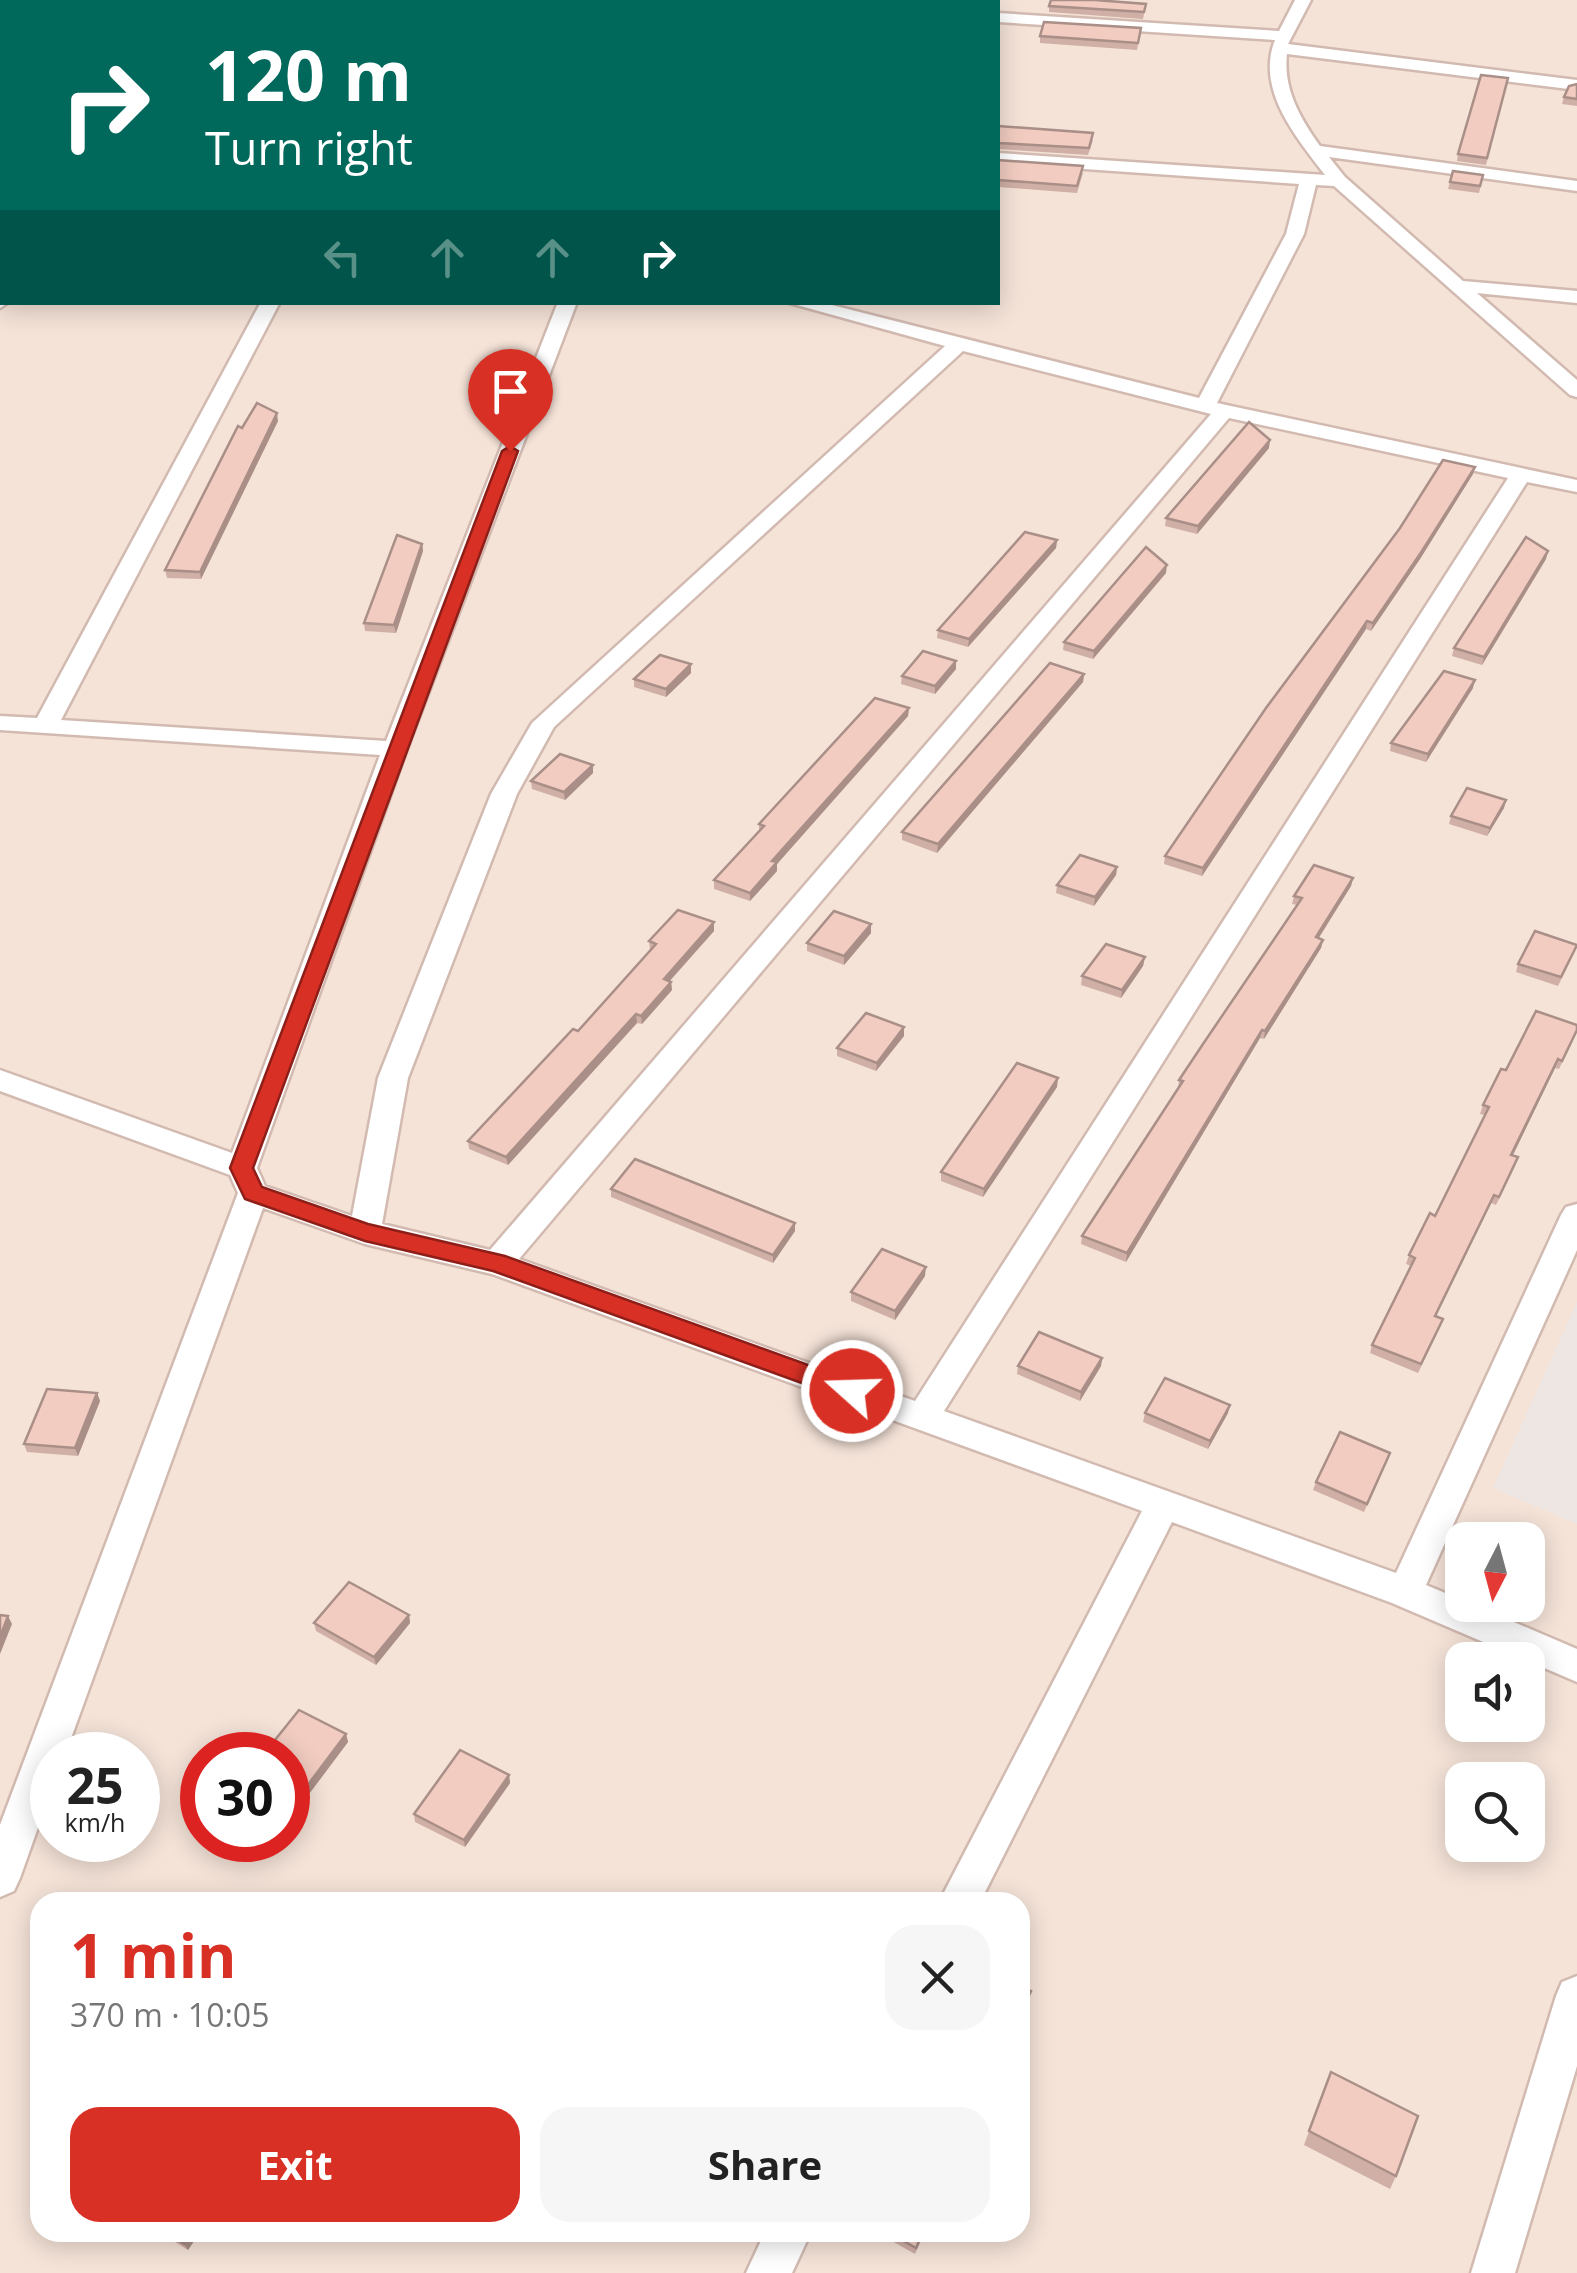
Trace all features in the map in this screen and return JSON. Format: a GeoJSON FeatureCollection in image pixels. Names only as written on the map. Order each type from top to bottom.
{"type":"FeatureCollection","features":[{"type":"Feature","properties":{"kind":"street"},"geometry":{"type":"LineString","coordinates":[[1303,0],[1282,42],[1277,88],[1314,150],[1339,182],[1577,391]]}},
{"type":"Feature","properties":{"kind":"street"},"geometry":{"type":"LineString","coordinates":[[1000,17],[1282,42],[1577,85]]}},
{"type":"Feature","properties":{"kind":"street"},"geometry":{"type":"LineString","coordinates":[[1314,150],[1577,186]]}},
{"type":"Feature","properties":{"kind":"street"},"geometry":{"type":"LineString","coordinates":[[1000,158],[1339,182]]}},
{"type":"Feature","properties":{"kind":"street"},"geometry":{"type":"LineString","coordinates":[[497,1263],[1214,408],[1296,234],[1309,180]]}},
{"type":"Feature","properties":{"kind":"street"},"geometry":{"type":"LineString","coordinates":[[1461,286],[1577,297]]}},
{"type":"Feature","properties":{"kind":"street"},"geometry":{"type":"LineString","coordinates":[[46,724],[269,305]]}},
{"type":"Feature","properties":{"kind":"street"},"geometry":{"type":"LineString","coordinates":[[0,1878],[396,749],[567,305]]}},
{"type":"Feature","properties":{"kind":"street"},"geometry":{"type":"LineString","coordinates":[[807,305],[1214,408],[1577,486]]}},
{"type":"Feature","properties":{"kind":"street"},"geometry":{"type":"LineString","coordinates":[[365,1232],[393,1078],[504,794],[544,723],[960,343]]}},
{"type":"Feature","properties":{"kind":"street"},"geometry":{"type":"LineString","coordinates":[[923,1416],[1521,474]]}},
{"type":"Feature","properties":{"kind":"street"},"geometry":{"type":"LineString","coordinates":[[0,723],[396,749]]}},
{"type":"Feature","properties":{"kind":"street"},"geometry":{"type":"LineString","coordinates":[[0,1080],[248,1180],[365,1232],[497,1263],[1406,1592],[1577,1666]]}},
{"type":"Feature","properties":{"kind":"street"},"geometry":{"type":"LineString","coordinates":[[1406,1592],[1577,1215]]}},
{"type":"Feature","properties":{"kind":"street"},"geometry":{"type":"LineString","coordinates":[[964,1892],[1163,1505]]}},
{"type":"Feature","properties":{"kind":"street"},"geometry":{"type":"LineString","coordinates":[[1493,2273],[1577,1996]]}},
{"type":"Feature","properties":{"kind":"street"},"geometry":{"type":"LineString","coordinates":[[768,2273],[784,2242]]}},
{"type":"Feature","properties":{"kind":"shaded area"},"geometry":{"type":"Polygon","coordinates":[[[1000,0],[1577,0],[1577,2273],[0,2273],[0,305],[1000,305],[1000,0]]]}},
{"type":"Feature","properties":{"kind":"shaded area"},"geometry":{"type":"Polygon","coordinates":[[[1577,1302],[1577,1524],[1493,1488],[1577,1302]]]}},
{"type":"Feature","properties":{"kind":"building"},"geometry":{"type":"Polygon","coordinates":[[[1051,0],[1146,4],[1144,12],[1049,6],[1051,0]]]}},
{"type":"Feature","properties":{"kind":"building"},"geometry":{"type":"Polygon","coordinates":[[[1044,22],[1141,28],[1138,43],[1040,36],[1044,22]]]}},
{"type":"Feature","properties":{"kind":"building"},"geometry":{"type":"Polygon","coordinates":[[[1481,75],[1508,78],[1487,158],[1458,154],[1481,75]]]}},
{"type":"Feature","properties":{"kind":"building"},"geometry":{"type":"Polygon","coordinates":[[[1577,84],[1577,99],[1564,97],[1569,86],[1577,84]]]}},
{"type":"Feature","properties":{"kind":"building"},"geometry":{"type":"Polygon","coordinates":[[[1000,126],[1093,133],[1089,148],[1000,143],[1000,126]]]}},
{"type":"Feature","properties":{"kind":"building"},"geometry":{"type":"Polygon","coordinates":[[[1000,160],[1083,166],[1077,186],[1000,180],[1000,160]]]}},
{"type":"Feature","properties":{"kind":"building"},"geometry":{"type":"Polygon","coordinates":[[[1453,171],[1483,175],[1480,186],[1450,182],[1453,171]]]}},
{"type":"Feature","properties":{"kind":"building"},"geometry":{"type":"Polygon","coordinates":[[[257,403],[277,413],[200,572],[165,570],[238,426],[242,428],[257,403]]]}},
{"type":"Feature","properties":{"kind":"building"},"geometry":{"type":"Polygon","coordinates":[[[1249,422],[1270,440],[1198,526],[1166,518],[1249,422]]]}},
{"type":"Feature","properties":{"kind":"building"},"geometry":{"type":"Polygon","coordinates":[[[1443,460],[1475,467],[1422,551],[1373,623],[1367,621],[1203,868],[1165,856],[1266,708],[1400,528],[1443,460]]]}},
{"type":"Feature","properties":{"kind":"building"},"geometry":{"type":"Polygon","coordinates":[[[1025,532],[1057,540],[969,639],[938,630],[1025,532]]]}},
{"type":"Feature","properties":{"kind":"building"},"geometry":{"type":"Polygon","coordinates":[[[397,535],[422,544],[394,625],[364,623],[397,535]]]}},
{"type":"Feature","properties":{"kind":"building"},"geometry":{"type":"Polygon","coordinates":[[[1526,537],[1548,551],[1484,657],[1454,648],[1526,537]]]}},
{"type":"Feature","properties":{"kind":"building"},"geometry":{"type":"Polygon","coordinates":[[[1146,547],[1167,565],[1094,651],[1064,642],[1146,547]]]}},
{"type":"Feature","properties":{"kind":"building"},"geometry":{"type":"Polygon","coordinates":[[[923,651],[956,661],[935,686],[902,676],[923,651]]]}},
{"type":"Feature","properties":{"kind":"building"},"geometry":{"type":"Polygon","coordinates":[[[660,655],[691,664],[666,689],[634,679],[660,655]]]}},
{"type":"Feature","properties":{"kind":"building"},"geometry":{"type":"Polygon","coordinates":[[[1050,663],[1084,674],[938,844],[902,832],[1050,663]]]}},
{"type":"Feature","properties":{"kind":"building"},"geometry":{"type":"Polygon","coordinates":[[[1444,671],[1475,680],[1428,754],[1391,743],[1444,671]]]}},
{"type":"Feature","properties":{"kind":"building"},"geometry":{"type":"Polygon","coordinates":[[[875,698],[909,708],[772,861],[777,862],[750,893],[714,880],[764,826],[759,824],[875,698]]]}},
{"type":"Feature","properties":{"kind":"building"},"geometry":{"type":"Polygon","coordinates":[[[560,754],[593,765],[564,792],[531,781],[560,754]]]}},
{"type":"Feature","properties":{"kind":"building"},"geometry":{"type":"Polygon","coordinates":[[[1467,788],[1506,800],[1490,828],[1451,816],[1467,788]]]}},
{"type":"Feature","properties":{"kind":"building"},"geometry":{"type":"Polygon","coordinates":[[[1080,855],[1117,867],[1095,897],[1057,885],[1080,855]]]}},
{"type":"Feature","properties":{"kind":"building"},"geometry":{"type":"Polygon","coordinates":[[[1314,865],[1353,878],[1316,937],[1323,940],[1265,1031],[1262,1030],[1127,1253],[1082,1236],[1183,1081],[1179,1080],[1302,898],[1294,896],[1314,865]]]}},
{"type":"Feature","properties":{"kind":"building"},"geometry":{"type":"Polygon","coordinates":[[[678,910],[714,922],[664,979],[671,982],[641,1016],[636,1014],[506,1157],[468,1141],[573,1029],[578,1031],[656,944],[649,941],[678,910]]]}},
{"type":"Feature","properties":{"kind":"building"},"geometry":{"type":"Polygon","coordinates":[[[834,911],[871,924],[844,956],[807,943],[834,911]]]}},
{"type":"Feature","properties":{"kind":"building"},"geometry":{"type":"Polygon","coordinates":[[[1535,931],[1577,945],[1561,977],[1518,964],[1535,931]]]}},
{"type":"Feature","properties":{"kind":"building"},"geometry":{"type":"Polygon","coordinates":[[[1106,944],[1145,957],[1122,990],[1082,976],[1106,944]]]}},
{"type":"Feature","properties":{"kind":"building"},"geometry":{"type":"Polygon","coordinates":[[[1536,1011],[1577,1025],[1577,1030],[1562,1061],[1558,1059],[1511,1155],[1518,1157],[1499,1197],[1494,1195],[1435,1316],[1443,1319],[1421,1364],[1372,1345],[1415,1258],[1409,1255],[1430,1213],[1435,1216],[1489,1107],[1483,1105],[1536,1011]]]}},
{"type":"Feature","properties":{"kind":"building"},"geometry":{"type":"Polygon","coordinates":[[[866,1013],[904,1027],[877,1063],[837,1048],[866,1013]]]}},
{"type":"Feature","properties":{"kind":"building"},"geometry":{"type":"Polygon","coordinates":[[[1017,1063],[1058,1078],[984,1189],[941,1172],[1017,1063]]]}},
{"type":"Feature","properties":{"kind":"building"},"geometry":{"type":"Polygon","coordinates":[[[635,1159],[795,1223],[773,1255],[611,1189],[635,1159]]]}},
{"type":"Feature","properties":{"kind":"building"},"geometry":{"type":"Polygon","coordinates":[[[882,1249],[926,1267],[895,1311],[851,1292],[882,1249]]]}},
{"type":"Feature","properties":{"kind":"building"},"geometry":{"type":"Polygon","coordinates":[[[1039,1332],[1102,1358],[1081,1392],[1018,1366],[1039,1332]]]}},
{"type":"Feature","properties":{"kind":"building"},"geometry":{"type":"Polygon","coordinates":[[[1165,1378],[1230,1405],[1210,1441],[1145,1413],[1165,1378]]]}},
{"type":"Feature","properties":{"kind":"building"},"geometry":{"type":"Polygon","coordinates":[[[47,1389],[97,1393],[75,1448],[24,1444],[47,1389]]]}},
{"type":"Feature","properties":{"kind":"building"},"geometry":{"type":"Polygon","coordinates":[[[1340,1432],[1390,1453],[1367,1504],[1316,1482],[1340,1432]]]}},
{"type":"Feature","properties":{"kind":"building"},"geometry":{"type":"Polygon","coordinates":[[[349,1582],[409,1615],[374,1657],[314,1623],[349,1582]]]}},
{"type":"Feature","properties":{"kind":"building"},"geometry":{"type":"Polygon","coordinates":[[[0,1615],[8,1616],[0,1637],[0,1615]]]}},
{"type":"Feature","properties":{"kind":"building"},"geometry":{"type":"Polygon","coordinates":[[[299,1710],[346,1734],[310,1782],[310,1732],[281,1732],[299,1710]]]}},
{"type":"Feature","properties":{"kind":"building"},"geometry":{"type":"Polygon","coordinates":[[[460,1750],[509,1775],[464,1840],[414,1814],[460,1750]]]}},
{"type":"Feature","properties":{"kind":"building"},"geometry":{"type":"Polygon","coordinates":[[[1331,2072],[1418,2116],[1396,2176],[1309,2131],[1331,2072]]]}},
{"type":"Feature","properties":{"kind":"route"},"geometry":{"type":"LineString","coordinates":[[510,451],[242,1168],[253,1193],[365,1232],[497,1263],[852,1391]]}}]}
